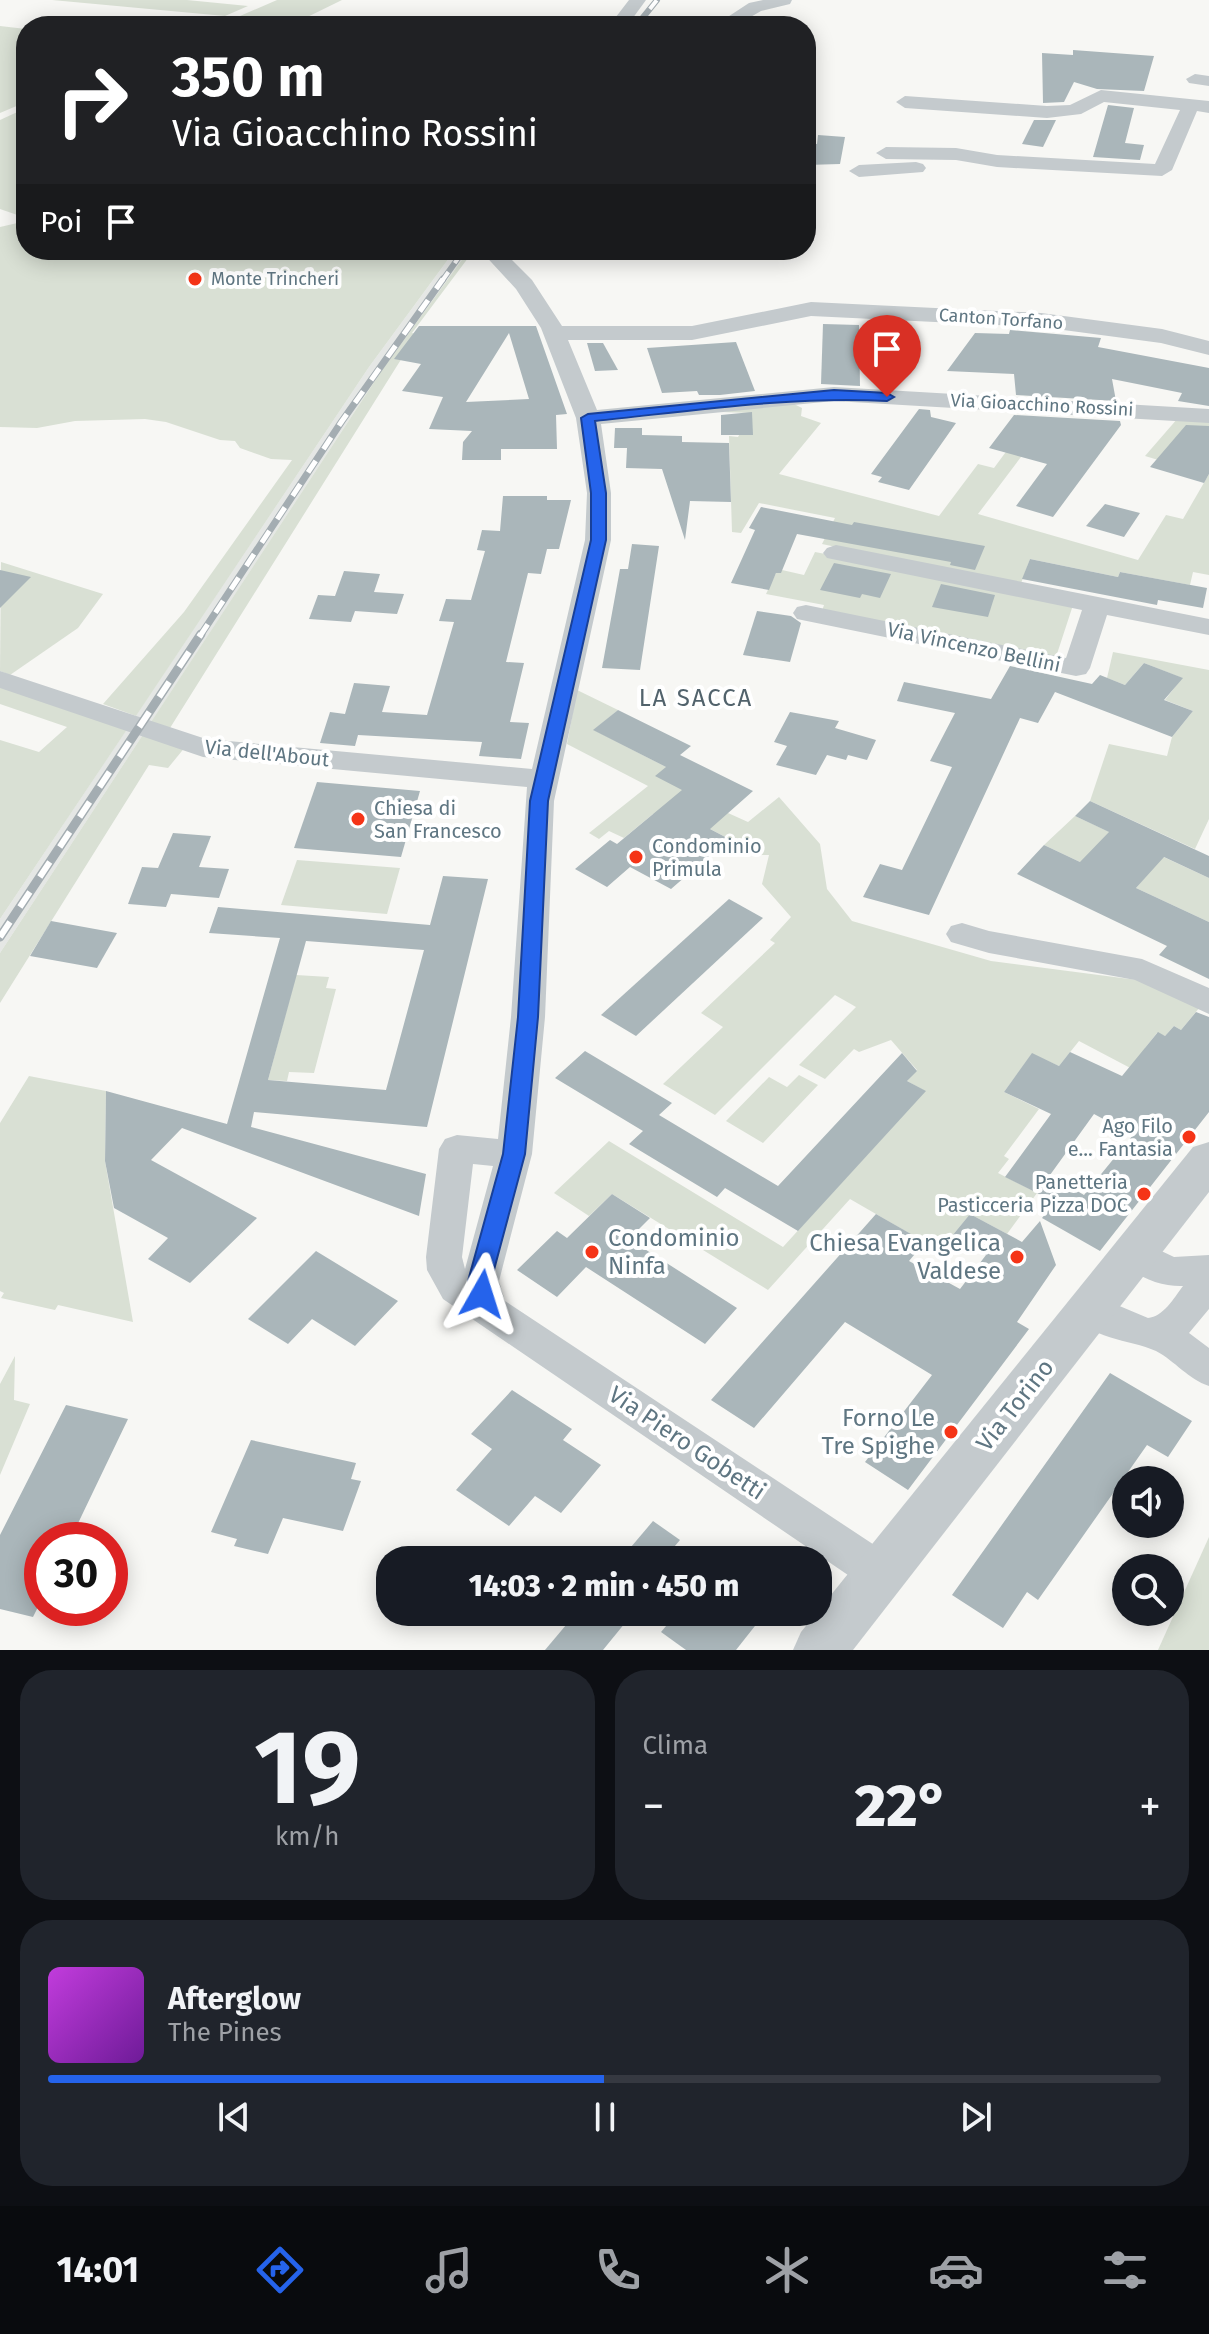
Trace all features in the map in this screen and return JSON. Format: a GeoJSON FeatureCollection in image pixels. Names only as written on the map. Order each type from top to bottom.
{"type":"FeatureCollection","features":[{"type":"Feature","properties":{"kind":"street"},"geometry":{"type":"LineString","coordinates":[[626,16],[638,0]]}},
{"type":"Feature","properties":{"kind":"street"},"geometry":{"type":"LineString","coordinates":[[740,16],[755,7],[784,0]]}},
{"type":"Feature","properties":{"kind":"street"},"geometry":{"type":"LineString","coordinates":[[886,153],[956,154],[997,161],[1162,170],[1200,106],[1101,96],[1074,110],[1035,112],[905,102]]}},
{"type":"Feature","properties":{"kind":"street"},"geometry":{"type":"LineString","coordinates":[[859,171],[997,161]]}},
{"type":"Feature","properties":{"kind":"street"},"geometry":{"type":"LineString","coordinates":[[492,1312],[482,1294],[480,1281],[514,1154],[528,1017],[539,801],[598,540],[599,493],[588,418],[554,333],[524,285],[502,260]]}},
{"type":"Feature","properties":{"kind":"street","name":"Canton Torfano"},"geometry":{"type":"LineString","coordinates":[[554,333],[692,333],[811,309],[1041,320],[1162,336],[1209,348]]}},
{"type":"Feature","properties":{"kind":"street","name":"Via Gioacchino Rossini"},"geometry":{"type":"LineString","coordinates":[[588,418],[834,394],[1209,416]]}},
{"type":"Feature","properties":{"kind":"street"},"geometry":{"type":"LineString","coordinates":[[836,553],[1209,627]]}},
{"type":"Feature","properties":{"kind":"street","name":"Via Vincenzo Bellini"},"geometry":{"type":"LineString","coordinates":[[806,613],[1076,668],[1097,605]]}},
{"type":"Feature","properties":{"kind":"street","name":"Via dell'About"},"geometry":{"type":"LineString","coordinates":[[0,679],[203,748],[543,779]]}},
{"type":"Feature","properties":{"kind":"street"},"geometry":{"type":"LineString","coordinates":[[962,934],[989,942],[1142,970],[1209,1002]]}},
{"type":"Feature","properties":{"kind":"street","name":"Via Piero Gobetti"},"geometry":{"type":"LineString","coordinates":[[514,1154],[457,1149],[444,1257],[446,1270],[456,1288],[882,1574]]}},
{"type":"Feature","properties":{"kind":"street","name":"Via Torino"},"geometry":{"type":"LineString","coordinates":[[820,1650],[1209,1159]]}},
{"type":"Feature","properties":{"kind":"street"},"geometry":{"type":"LineString","coordinates":[[1136,1254],[1169,1272],[1209,1270]]}},
{"type":"Feature","properties":{"kind":"street"},"geometry":{"type":"LineString","coordinates":[[1091,1310],[1144,1334],[1161,1334],[1172,1330],[1209,1281]]}},
{"type":"Feature","properties":{"kind":"street"},"geometry":{"type":"LineString","coordinates":[[1161,1334],[1209,1370]]}},
{"type":"Feature","properties":{"kind":"shaded area"},"geometry":{"type":"Polygon","coordinates":[[[52,0],[187,0],[248,6],[225,16],[52,0]]]}},
{"type":"Feature","properties":{"kind":"shaded area"},"geometry":{"type":"Polygon","coordinates":[[[277,0],[342,0],[309,16],[240,16],[277,0]]]}},
{"type":"Feature","properties":{"kind":"shaded area"},"geometry":{"type":"Polygon","coordinates":[[[0,26],[16,28],[16,106],[0,113],[0,26]]]}},
{"type":"Feature","properties":{"kind":"shaded area"},"geometry":{"type":"Polygon","coordinates":[[[16,113],[16,215],[0,209],[0,120],[16,113]]]}},
{"type":"Feature","properties":{"kind":"shaded area"},"geometry":{"type":"Polygon","coordinates":[[[16,223],[16,260],[448,260],[369,367],[136,716],[103,704],[184,612],[292,460],[271,459],[240,448],[235,441],[220,440],[166,422],[145,419],[75,421],[37,428],[0,427],[0,227],[16,223]]]}},
{"type":"Feature","properties":{"kind":"shaded area"},"geometry":{"type":"Polygon","coordinates":[[[448,260],[462,260],[382,370],[0,953],[0,919],[369,367],[448,260]]]}},
{"type":"Feature","properties":{"kind":"shaded area"},"geometry":{"type":"Polygon","coordinates":[[[462,260],[467,260],[412,333],[417,334],[170,728],[151,722],[382,370],[462,260]]]}},
{"type":"Feature","properties":{"kind":"shaded area"},"geometry":{"type":"Polygon","coordinates":[[[790,402],[802,408],[801,416],[821,423],[779,474],[939,516],[978,464],[994,468],[1008,449],[1024,453],[978,514],[1138,560],[1166,515],[1183,519],[1209,474],[1209,575],[1193,572],[1190,585],[1120,572],[1118,577],[1030,559],[1020,586],[822,544],[835,518],[759,503],[741,533],[732,532],[729,436],[738,437],[751,413],[721,412],[790,402]]]}},
{"type":"Feature","properties":{"kind":"shaded area"},"geometry":{"type":"Polygon","coordinates":[[[1178,418],[1209,422],[1209,469],[1175,465],[1145,456],[1178,418]]]}},
{"type":"Feature","properties":{"kind":"shaded area"},"geometry":{"type":"Polygon","coordinates":[[[815,552],[1074,602],[1056,657],[822,611],[824,605],[766,594],[776,573],[782,570],[804,575],[815,552]]]}},
{"type":"Feature","properties":{"kind":"shaded area"},"geometry":{"type":"Polygon","coordinates":[[[1,562],[103,594],[78,628],[10,675],[0,671],[1,562]]]}},
{"type":"Feature","properties":{"kind":"shaded area"},"geometry":{"type":"Polygon","coordinates":[[[1113,652],[1209,670],[1209,819],[1195,849],[1090,801],[1109,744],[1167,756],[1172,737],[1193,711],[1165,700],[1182,678],[1144,663],[1125,685],[1107,678],[1113,652]]]}},
{"type":"Feature","properties":{"kind":"shaded area"},"geometry":{"type":"Polygon","coordinates":[[[0,687],[128,728],[0,919],[0,740],[39,752],[67,727],[0,704],[0,687]]]}},
{"type":"Feature","properties":{"kind":"shaded area"},"geometry":{"type":"Polygon","coordinates":[[[577,690],[618,710],[594,730],[666,767],[728,813],[748,822],[779,797],[820,844],[827,889],[852,921],[991,961],[1145,981],[1200,1007],[1181,1030],[1174,1026],[1165,1036],[1157,1033],[1145,1048],[1155,1081],[1079,1041],[1059,1066],[1032,1054],[1004,1092],[1039,1109],[1004,1156],[1009,1159],[998,1173],[1037,1193],[1007,1234],[970,1214],[940,1251],[850,1199],[768,1290],[612,1194],[589,1216],[554,1193],[609,1141],[783,1247],[925,1091],[907,1081],[917,1070],[891,1040],[859,1052],[854,1049],[825,1079],[799,1065],[856,1007],[835,995],[715,1115],[663,1084],[723,1027],[701,1013],[775,943],[770,940],[791,917],[762,884],[769,855],[759,855],[697,822],[686,830],[653,814],[624,838],[609,831],[599,839],[589,833],[648,786],[567,744],[577,690]]]}},
{"type":"Feature","properties":{"kind":"shaded area"},"geometry":{"type":"Polygon","coordinates":[[[144,733],[186,746],[168,768],[149,765],[0,1003],[0,953],[144,733]]]}},
{"type":"Feature","properties":{"kind":"shaded area"},"geometry":{"type":"Polygon","coordinates":[[[1075,816],[1209,878],[1209,922],[1136,888],[1155,866],[1080,862],[1044,845],[1075,816]]]}},
{"type":"Feature","properties":{"kind":"shaded area"},"geometry":{"type":"Polygon","coordinates":[[[297,860],[400,868],[387,914],[281,905],[297,860]]]}},
{"type":"Feature","properties":{"kind":"shaded area"},"geometry":{"type":"Polygon","coordinates":[[[296,975],[329,977],[326,988],[336,989],[314,1073],[289,1072],[287,1081],[268,1080],[296,975]]]}},
{"type":"Feature","properties":{"kind":"shaded area"},"geometry":{"type":"Polygon","coordinates":[[[799,1075],[818,1085],[763,1143],[726,1121],[769,1077],[787,1087],[799,1075]]]}},
{"type":"Feature","properties":{"kind":"shaded area"},"geometry":{"type":"Polygon","coordinates":[[[29,1076],[106,1091],[105,1161],[133,1322],[58,1305],[55,1310],[1,1298],[4,1293],[0,1291],[0,1123],[29,1076]]]}},
{"type":"Feature","properties":{"kind":"shaded area"},"geometry":{"type":"Polygon","coordinates":[[[15,1356],[14,1400],[30,1404],[0,1475],[0,1384],[15,1356]]]}},
{"type":"Feature","properties":{"kind":"shaded area"},"geometry":{"type":"Polygon","coordinates":[[[1209,1537],[1209,1650],[1158,1650],[1169,1626],[1184,1626],[1184,1592],[1209,1537]]]}},
{"type":"Feature","properties":{"kind":"building"},"geometry":{"type":"Polygon","coordinates":[[[1073,50],[1154,56],[1144,91],[1097,89],[1074,82],[1064,102],[1043,103],[1042,53],[1073,55],[1073,50]]]}},
{"type":"Feature","properties":{"kind":"building"},"geometry":{"type":"Polygon","coordinates":[[[1108,105],[1134,108],[1125,143],[1144,145],[1140,160],[1093,157],[1108,105]]]}},
{"type":"Feature","properties":{"kind":"building"},"geometry":{"type":"Polygon","coordinates":[[[1034,120],[1056,120],[1043,147],[1022,144],[1034,120]]]}},
{"type":"Feature","properties":{"kind":"building"},"geometry":{"type":"Polygon","coordinates":[[[818,135],[845,137],[840,164],[816,165],[818,135]]]}},
{"type":"Feature","properties":{"kind":"building"},"geometry":{"type":"Polygon","coordinates":[[[823,324],[859,325],[860,386],[821,384],[823,324]]]}},
{"type":"Feature","properties":{"kind":"building"},"geometry":{"type":"Polygon","coordinates":[[[419,326],[536,326],[567,414],[556,415],[557,449],[501,449],[501,460],[462,460],[463,442],[472,431],[429,429],[443,397],[402,391],[421,364],[394,359],[419,326]],[[509,333],[466,402],[529,399],[509,333]]]}},
{"type":"Feature","properties":{"kind":"building"},"geometry":{"type":"Polygon","coordinates":[[[1010,330],[1101,338],[1098,347],[1209,368],[1209,406],[1178,401],[1182,393],[1112,379],[1116,401],[1016,395],[1014,374],[947,371],[975,333],[1009,334],[1010,330]]]}},
{"type":"Feature","properties":{"kind":"building"},"geometry":{"type":"Polygon","coordinates":[[[736,342],[755,391],[720,395],[699,395],[697,391],[662,393],[647,348],[736,342]]]}},
{"type":"Feature","properties":{"kind":"building"},"geometry":{"type":"Polygon","coordinates":[[[587,343],[603,343],[618,370],[595,371],[587,343]]]}},
{"type":"Feature","properties":{"kind":"building"},"geometry":{"type":"Polygon","coordinates":[[[919,409],[930,410],[931,417],[956,423],[909,490],[878,482],[882,477],[871,474],[919,409]]]}},
{"type":"Feature","properties":{"kind":"building"},"geometry":{"type":"Polygon","coordinates":[[[752,412],[753,435],[721,435],[721,415],[752,412]]]}},
{"type":"Feature","properties":{"kind":"building"},"geometry":{"type":"Polygon","coordinates":[[[1014,415],[1120,421],[1121,425],[1053,517],[1016,506],[1047,464],[989,448],[1014,415]]]}},
{"type":"Feature","properties":{"kind":"building"},"geometry":{"type":"Polygon","coordinates":[[[1186,425],[1209,426],[1209,474],[1204,483],[1150,467],[1186,425]]]}},
{"type":"Feature","properties":{"kind":"building"},"geometry":{"type":"Polygon","coordinates":[[[615,428],[642,428],[642,435],[682,436],[682,442],[729,443],[731,502],[690,501],[685,540],[662,469],[626,468],[627,448],[614,448],[615,428]]]}},
{"type":"Feature","properties":{"kind":"building"},"geometry":{"type":"Polygon","coordinates":[[[503,496],[547,496],[547,500],[571,500],[559,549],[547,549],[541,574],[528,573],[506,662],[524,663],[510,722],[529,723],[521,759],[479,756],[482,742],[358,735],[355,746],[320,743],[330,712],[345,714],[354,683],[390,686],[382,712],[427,715],[454,622],[439,621],[446,599],[471,600],[485,551],[477,550],[482,530],[500,531],[503,496]]]}},
{"type":"Feature","properties":{"kind":"building"},"geometry":{"type":"Polygon","coordinates":[[[1105,504],[1140,513],[1124,537],[1086,526],[1105,504]]]}},
{"type":"Feature","properties":{"kind":"building"},"geometry":{"type":"Polygon","coordinates":[[[761,507],[985,546],[975,570],[950,565],[951,562],[797,534],[781,573],[776,573],[769,590],[731,583],[755,530],[749,528],[761,507]]]}},
{"type":"Feature","properties":{"kind":"building"},"geometry":{"type":"Polygon","coordinates":[[[632,544],[659,546],[640,670],[602,668],[620,569],[628,569],[632,544]]]}},
{"type":"Feature","properties":{"kind":"building"},"geometry":{"type":"Polygon","coordinates":[[[1030,559],[1118,577],[1120,572],[1207,588],[1203,608],[1158,600],[1157,605],[1022,579],[1030,559]]]}},
{"type":"Feature","properties":{"kind":"building"},"geometry":{"type":"Polygon","coordinates":[[[834,563],[891,574],[880,598],[862,594],[860,598],[820,590],[834,563]]]}},
{"type":"Feature","properties":{"kind":"building"},"geometry":{"type":"Polygon","coordinates":[[[0,570],[31,577],[0,608],[0,570]]]}},
{"type":"Feature","properties":{"kind":"building"},"geometry":{"type":"Polygon","coordinates":[[[344,571],[380,574],[374,592],[404,594],[397,614],[355,611],[351,622],[309,619],[318,595],[335,596],[344,571]]]}},
{"type":"Feature","properties":{"kind":"building"},"geometry":{"type":"Polygon","coordinates":[[[941,584],[995,595],[988,617],[932,607],[941,584]]]}},
{"type":"Feature","properties":{"kind":"building"},"geometry":{"type":"Polygon","coordinates":[[[757,611],[791,616],[801,623],[790,662],[743,655],[757,611]]]}},
{"type":"Feature","properties":{"kind":"building"},"geometry":{"type":"Polygon","coordinates":[[[1144,663],[1183,678],[1164,700],[1193,711],[1172,737],[1055,692],[1038,723],[1020,718],[929,915],[863,897],[880,864],[902,870],[952,767],[930,761],[955,713],[897,701],[904,682],[991,699],[1010,666],[1092,684],[1100,675],[1125,685],[1144,663]]]}},
{"type":"Feature","properties":{"kind":"building"},"geometry":{"type":"Polygon","coordinates":[[[618,710],[691,746],[680,755],[753,791],[710,829],[729,839],[671,889],[630,867],[607,887],[575,869],[610,840],[617,844],[682,790],[655,776],[666,767],[593,730],[618,710]]]}},
{"type":"Feature","properties":{"kind":"building"},"geometry":{"type":"Polygon","coordinates":[[[790,712],[839,721],[835,728],[876,740],[867,760],[848,755],[846,760],[827,755],[816,775],[776,765],[787,746],[774,742],[790,712]]]}},
{"type":"Feature","properties":{"kind":"building","name":"Chiesa di San Francesco"},"geometry":{"type":"Polygon","coordinates":[[[317,782],[420,791],[401,857],[294,848],[317,782]]]}},
{"type":"Feature","properties":{"kind":"building"},"geometry":{"type":"Polygon","coordinates":[[[1090,801],[1209,856],[1209,878],[1164,857],[1136,888],[1209,922],[1209,979],[1159,955],[1167,946],[1017,874],[1044,845],[1080,862],[1109,832],[1075,816],[1090,801]]]}},
{"type":"Feature","properties":{"kind":"building"},"geometry":{"type":"Polygon","coordinates":[[[173,833],[211,836],[199,867],[229,869],[219,898],[171,894],[166,907],[128,904],[142,867],[158,868],[173,833]]]}},
{"type":"Feature","properties":{"kind":"building"},"geometry":{"type":"Polygon","coordinates":[[[443,876],[488,879],[427,1127],[254,1112],[251,1127],[426,1174],[419,1216],[182,1128],[151,1160],[257,1218],[190,1283],[148,1259],[168,1238],[114,1208],[105,1161],[106,1091],[227,1124],[280,938],[209,933],[218,907],[430,925],[443,876]],[[306,941],[268,1080],[386,1090],[424,950],[306,941]]]}},
{"type":"Feature","properties":{"kind":"building"},"geometry":{"type":"Polygon","coordinates":[[[729,899],[763,918],[636,1036],[601,1015],[729,899]]]}},
{"type":"Feature","properties":{"kind":"building"},"geometry":{"type":"Polygon","coordinates":[[[51,921],[117,933],[97,968],[30,956],[51,921]]]}},
{"type":"Feature","properties":{"kind":"building"},"geometry":{"type":"Polygon","coordinates":[[[1196,1012],[1209,1017],[1209,1112],[1100,1251],[1042,1218],[1055,1202],[1005,1177],[1051,1114],[1004,1092],[1032,1053],[1059,1066],[1070,1052],[1122,1076],[1158,1032],[1165,1036],[1174,1026],[1181,1030],[1196,1012]],[[1094,1114],[1050,1175],[1084,1195],[1133,1135],[1094,1114]]]}},
{"type":"Feature","properties":{"kind":"building"},"geometry":{"type":"Polygon","coordinates":[[[585,1051],[672,1103],[659,1115],[778,1186],[902,1053],[917,1071],[907,1081],[926,1091],[798,1231],[725,1188],[717,1197],[629,1144],[643,1131],[555,1078],[585,1051]]]}},
{"type":"Feature","properties":{"kind":"building","name":"Condominio Ninfa"},"geometry":{"type":"Polygon","coordinates":[[[612,1194],[650,1218],[629,1239],[737,1308],[705,1344],[586,1267],[557,1297],[517,1270],[557,1231],[567,1238],[612,1194]]]}},
{"type":"Feature","properties":{"kind":"building"},"geometry":{"type":"Polygon","coordinates":[[[876,1214],[925,1242],[909,1261],[960,1289],[986,1255],[952,1236],[970,1214],[1022,1242],[1040,1221],[1056,1265],[1017,1322],[1029,1329],[908,1490],[865,1462],[932,1375],[845,1322],[754,1428],[711,1400],[876,1214]]]}},
{"type":"Feature","properties":{"kind":"building"},"geometry":{"type":"Polygon","coordinates":[[[316,1251],[398,1301],[355,1346],[312,1319],[288,1344],[248,1319],[316,1251]]]}},
{"type":"Feature","properties":{"kind":"building"},"geometry":{"type":"Polygon","coordinates":[[[1110,1373],[1192,1421],[1168,1457],[1147,1445],[1132,1466],[1112,1466],[1112,1495],[1038,1600],[1027,1592],[1003,1628],[952,1595],[1110,1373]]]}},
{"type":"Feature","properties":{"kind":"building"},"geometry":{"type":"Polygon","coordinates":[[[512,1390],[572,1429],[563,1440],[601,1465],[561,1513],[535,1496],[509,1526],[456,1490],[492,1449],[471,1434],[512,1390]]]}},
{"type":"Feature","properties":{"kind":"building"},"geometry":{"type":"Polygon","coordinates":[[[66,1405],[128,1419],[79,1522],[24,1522],[24,1615],[0,1609],[0,1535],[66,1405]]]}},
{"type":"Feature","properties":{"kind":"building"},"geometry":{"type":"Polygon","coordinates":[[[251,1440],[356,1463],[351,1479],[361,1481],[343,1531],[283,1518],[268,1554],[234,1546],[237,1539],[211,1532],[251,1440]]]}},
{"type":"Feature","properties":{"kind":"building"},"geometry":{"type":"Polygon","coordinates":[[[653,1521],[680,1540],[675,1546],[632,1546],[653,1521]]]}},
{"type":"Feature","properties":{"kind":"building"},"geometry":{"type":"Polygon","coordinates":[[[565,1626],[623,1626],[603,1650],[545,1650],[565,1626]]]}},
{"type":"Feature","properties":{"kind":"building"},"geometry":{"type":"Polygon","coordinates":[[[666,1626],[755,1626],[736,1650],[686,1650],[661,1632],[666,1626]]]}},
{"type":"Feature","properties":{"kind":"railway"},"geometry":{"type":"LineString","coordinates":[[644,16],[657,0]]}},
{"type":"Feature","properties":{"kind":"railway"},"geometry":{"type":"LineString","coordinates":[[442,281],[457,260]]}},
{"type":"Feature","properties":{"kind":"railway"},"geometry":{"type":"LineString","coordinates":[[200,636],[342,421],[443,279]]}},
{"type":"Feature","properties":{"kind":"railway"},"geometry":{"type":"LineString","coordinates":[[0,937],[201,634]]}},
{"type":"Feature","properties":{"kind":"place","name":"Monte Trincheri"},"geometry":{"type":"Point","coordinates":[195,279]}},
{"type":"Feature","properties":{"kind":"place","name":"Chiesa di San Francesco"},"geometry":{"type":"Point","coordinates":[358,819]}},
{"type":"Feature","properties":{"kind":"place","name":"Condominio Primula"},"geometry":{"type":"Point","coordinates":[636,857]}},
{"type":"Feature","properties":{"kind":"place","name":"Ago Filo e... Fantasia"},"geometry":{"type":"Point","coordinates":[1189,1137]}},
{"type":"Feature","properties":{"kind":"place","name":"Panetteria Pasticceria Pizza DOC"},"geometry":{"type":"Point","coordinates":[1144,1194]}},
{"type":"Feature","properties":{"kind":"place","name":"Condominio Ninfa"},"geometry":{"type":"Point","coordinates":[592,1252]}},
{"type":"Feature","properties":{"kind":"place","name":"Chiesa Evangelica Valdese"},"geometry":{"type":"Point","coordinates":[1017,1257]}},
{"type":"Feature","properties":{"kind":"place","name":"Forno Le Tre Spighe"},"geometry":{"type":"Point","coordinates":[951,1432]}},
{"type":"Feature","properties":{"kind":"district","name":"LA SACCA"},"geometry":{"type":"Point","coordinates":[696,698]}},
{"type":"Feature","properties":{"kind":"route"},"geometry":{"type":"LineString","coordinates":[[482,1294],[480,1281],[514,1154],[528,1017],[540,831],[539,801],[598,540],[599,493],[588,418],[796,396],[834,394],[887,397]]}}]}
